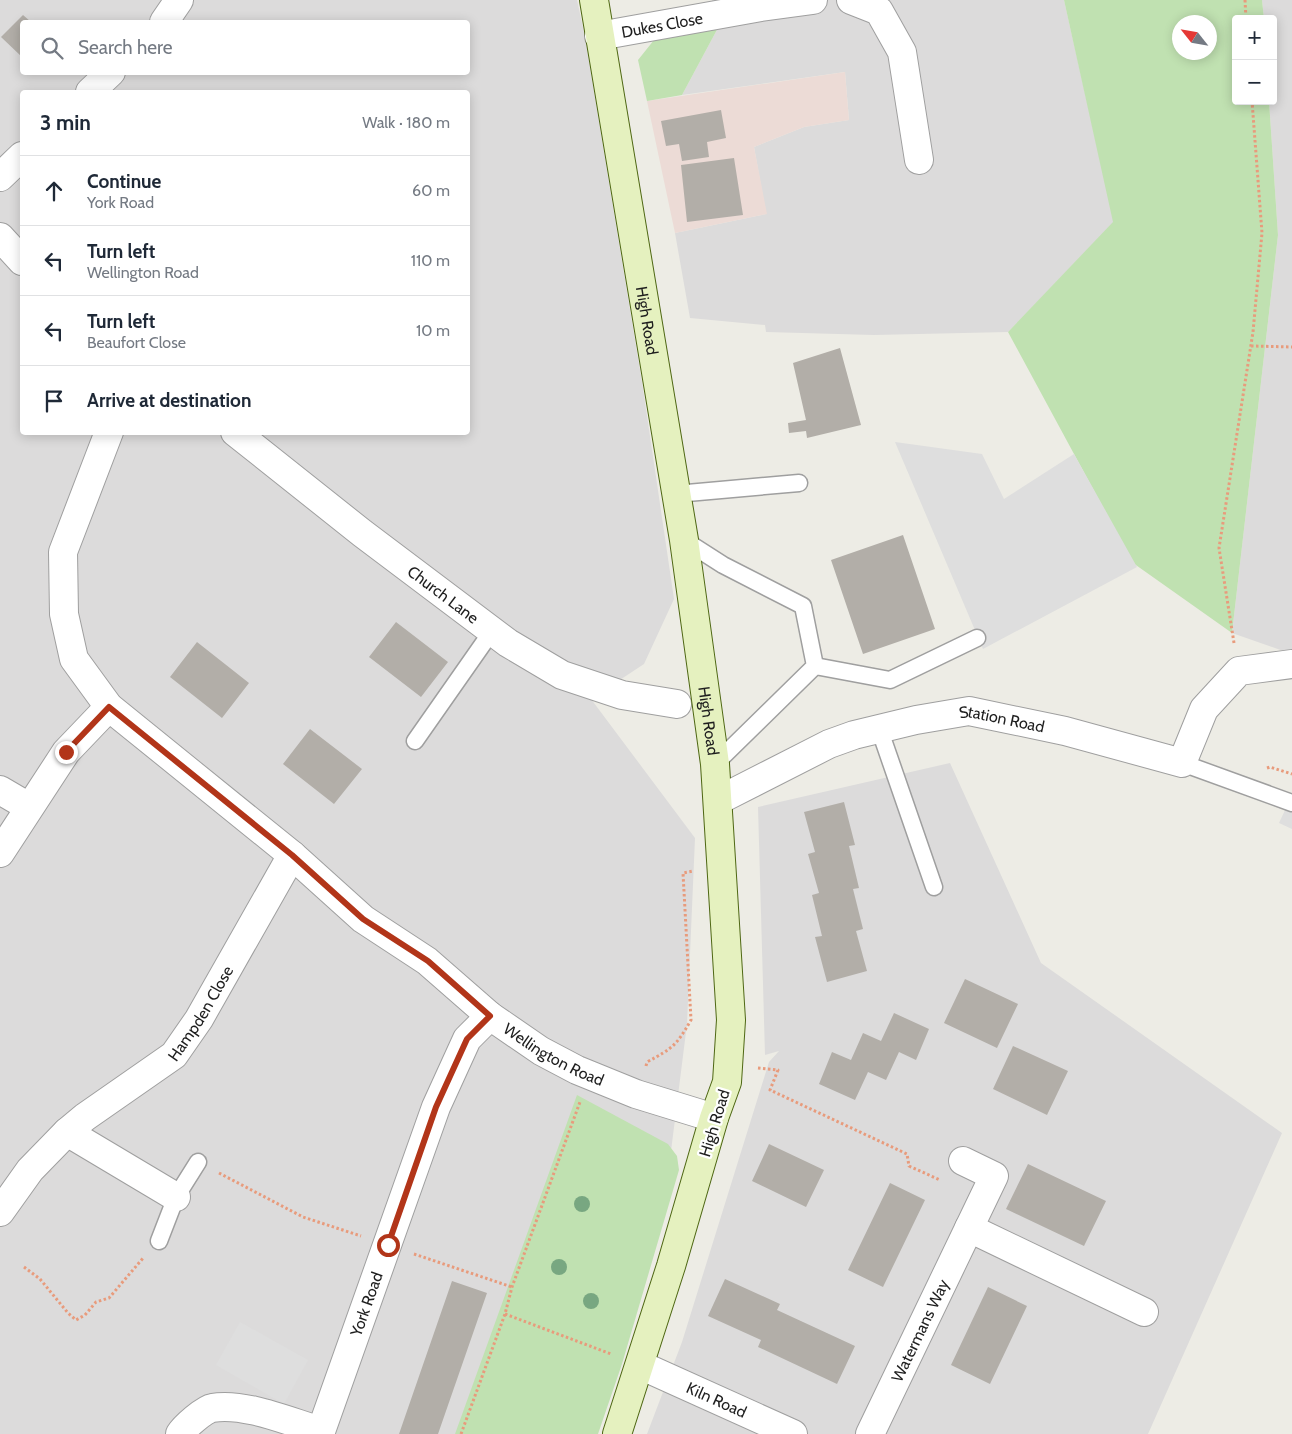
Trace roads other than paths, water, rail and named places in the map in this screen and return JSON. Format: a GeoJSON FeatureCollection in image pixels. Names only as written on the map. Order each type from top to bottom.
{"type":"FeatureCollection","features":[{"type":"Feature","properties":{"kind":"main road","name":"High Road"},"geometry":{"type":"LineString","coordinates":[[594,0],[684,540],[715,764],[719,800],[731,1020],[727,1082],[714,1118],[640,1365],[616,1434]]}},
{"type":"Feature","properties":{"kind":"street"},"geometry":{"type":"LineString","coordinates":[[165,20],[179,0]]}},
{"type":"Feature","properties":{"kind":"street","name":"Dukes Close"},"geometry":{"type":"LineString","coordinates":[[599,36],[761,7],[813,0]]}},
{"type":"Feature","properties":{"kind":"street"},"geometry":{"type":"LineString","coordinates":[[851,0],[879,11],[902,52],[919,160]]}},
{"type":"Feature","properties":{"kind":"street"},"geometry":{"type":"LineString","coordinates":[[92,90],[108,75]]}},
{"type":"Feature","properties":{"kind":"street"},"geometry":{"type":"LineString","coordinates":[[0,177],[20,158]]}},
{"type":"Feature","properties":{"kind":"street"},"geometry":{"type":"LineString","coordinates":[[0,237],[20,259]]}},
{"type":"Feature","properties":{"kind":"street","name":"Wellington Road"},"geometry":{"type":"LineString","coordinates":[[108,435],[63,552],[64,614],[74,659],[109,707],[292,855],[363,919],[428,961],[490,1016],[541,1050],[577,1070],[636,1094],[714,1118]]}},
{"type":"Feature","properties":{"kind":"street","name":"Church Lane"},"geometry":{"type":"LineString","coordinates":[[239,435],[362,533],[508,643],[562,675],[622,695],[677,704]]}},
{"type":"Feature","properties":{"kind":"street"},"geometry":{"type":"LineString","coordinates":[[1182,763],[1204,709],[1239,671],[1292,664]]}},
{"type":"Feature","properties":{"kind":"street"},"geometry":{"type":"LineString","coordinates":[[0,853],[66,752],[109,707]]}},
{"type":"Feature","properties":{"kind":"street","name":"Station Road"},"geometry":{"type":"LineString","coordinates":[[719,800],[829,744],[879,728],[969,711],[1065,731],[1182,763]]}},
{"type":"Feature","properties":{"kind":"street"},"geometry":{"type":"LineString","coordinates":[[0,790],[29,807]]}},
{"type":"Feature","properties":{"kind":"street","name":"Hampden Close"},"geometry":{"type":"LineString","coordinates":[[0,1212],[30,1170],[67,1132],[85,1117],[174,1055],[199,1019],[292,855]]}},
{"type":"Feature","properties":{"kind":"street","name":"York Road"},"geometry":{"type":"LineString","coordinates":[[320,1432],[436,1107],[467,1039],[490,1016]]}},
{"type":"Feature","properties":{"kind":"street"},"geometry":{"type":"LineString","coordinates":[[67,1132],[176,1197]]}},
{"type":"Feature","properties":{"kind":"street","name":"Watermans Way"},"geometry":{"type":"LineString","coordinates":[[870,1434],[994,1176],[963,1161]]}},
{"type":"Feature","properties":{"kind":"street"},"geometry":{"type":"LineString","coordinates":[[969,1228],[1144,1312]]}},
{"type":"Feature","properties":{"kind":"street","name":"Kiln Road"},"geometry":{"type":"LineString","coordinates":[[640,1365],[793,1434]]}},
{"type":"Feature","properties":{"kind":"street"},"geometry":{"type":"LineString","coordinates":[[180,1434],[184,1428],[211,1408],[243,1408],[320,1432]]}},
{"type":"Feature","properties":{"kind":"lane"},"geometry":{"type":"LineString","coordinates":[[676,494],[799,483]]}},
{"type":"Feature","properties":{"kind":"lane"},"geometry":{"type":"LineString","coordinates":[[684,540],[723,565],[804,606],[815,666]]}},
{"type":"Feature","properties":{"kind":"lane"},"geometry":{"type":"LineString","coordinates":[[415,741],[492,631]]}},
{"type":"Feature","properties":{"kind":"lane"},"geometry":{"type":"LineString","coordinates":[[815,666],[890,680],[977,638]]}},
{"type":"Feature","properties":{"kind":"lane"},"geometry":{"type":"LineString","coordinates":[[715,764],[815,666]]}},
{"type":"Feature","properties":{"kind":"lane"},"geometry":{"type":"LineString","coordinates":[[879,728],[934,887]]}},
{"type":"Feature","properties":{"kind":"lane","name":"Station Road"},"geometry":{"type":"LineString","coordinates":[[1182,763],[1292,803]]}},
{"type":"Feature","properties":{"kind":"lane"},"geometry":{"type":"LineString","coordinates":[[159,1240],[176,1197],[198,1162]]}}]}
